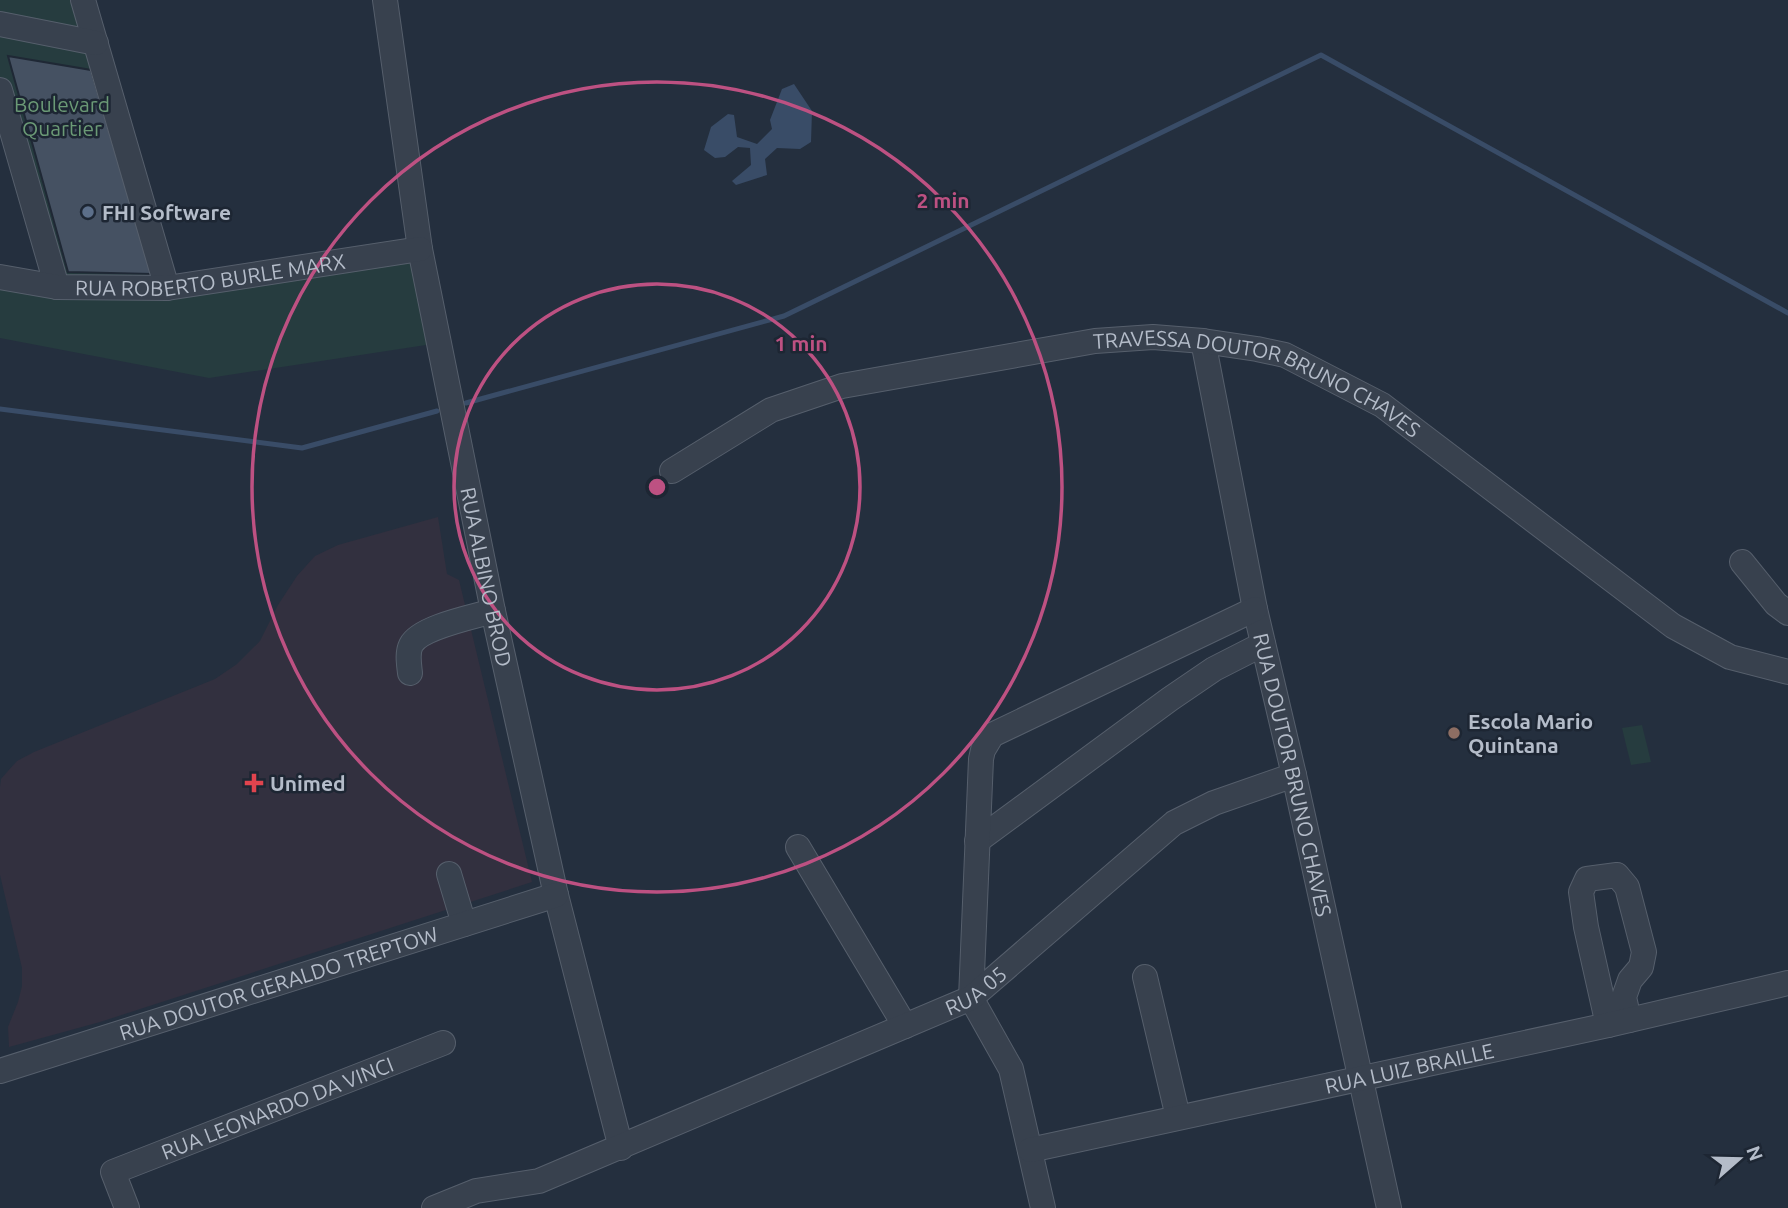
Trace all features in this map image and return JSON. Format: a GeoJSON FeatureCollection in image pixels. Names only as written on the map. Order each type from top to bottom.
{"type":"FeatureCollection","features":[{"type":"Feature","properties":{"kind":"street"},"geometry":{"type":"LineString","coordinates":[[83,0],[167,288]]}},
{"type":"Feature","properties":{"kind":"street","name":"RUA ALBINO BROD"},"geometry":{"type":"LineString","coordinates":[[385,0],[421,249],[493,611],[556,895],[621,1148]]}},
{"type":"Feature","properties":{"kind":"street"},"geometry":{"type":"LineString","coordinates":[[0,24],[96,43]]}},
{"type":"Feature","properties":{"kind":"street"},"geometry":{"type":"LineString","coordinates":[[0,90],[57,287]]}},
{"type":"Feature","properties":{"kind":"street","name":"RUA ROBERTO BURLE MARX"},"geometry":{"type":"LineString","coordinates":[[0,277],[57,287],[167,288],[421,249]]}},
{"type":"Feature","properties":{"kind":"street","name":"TRAVESSA DOUTOR BRUNO CHAVES"},"geometry":{"type":"LineString","coordinates":[[672,471],[771,410],[842,386],[1096,341],[1153,338],[1203,341],[1285,355],[1382,405],[1673,626],[1730,657],[1788,672]]}},
{"type":"Feature","properties":{"kind":"street","name":"RUA DOUTOR BRUNO CHAVES"},"geometry":{"type":"LineString","coordinates":[[1203,341],[1255,609],[1390,1208]]}},
{"type":"Feature","properties":{"kind":"street"},"geometry":{"type":"LineString","coordinates":[[1742,562],[1776,604],[1788,613]]}},
{"type":"Feature","properties":{"kind":"street"},"geometry":{"type":"LineString","coordinates":[[1043,1208],[1011,1069],[971,998],[983,750],[992,736],[1255,609]]}},
{"type":"Feature","properties":{"kind":"street"},"geometry":{"type":"LineString","coordinates":[[410,673],[411,646],[420,634],[493,611]]}},
{"type":"Feature","properties":{"kind":"street"},"geometry":{"type":"LineString","coordinates":[[977,841],[1214,668],[1263,644]]}},
{"type":"Feature","properties":{"kind":"street","name":"RUA 05"},"geometry":{"type":"LineString","coordinates":[[434,1208],[476,1191],[539,1181],[971,998],[1174,823],[1214,803],[1294,775]]}},
{"type":"Feature","properties":{"kind":"street"},"geometry":{"type":"LineString","coordinates":[[798,846],[905,1026]]}},
{"type":"Feature","properties":{"kind":"street"},"geometry":{"type":"LineString","coordinates":[[449,874],[464,924]]}},
{"type":"Feature","properties":{"kind":"street"},"geometry":{"type":"LineString","coordinates":[[1617,875],[1627,887],[1644,952],[1641,967],[1630,980],[1618,1022],[1586,928],[1581,892],[1587,879],[1617,875]]}},
{"type":"Feature","properties":{"kind":"street","name":"RUA DOUTOR GERALDO TREPTOW"},"geometry":{"type":"LineString","coordinates":[[0,1071],[556,895]]}},
{"type":"Feature","properties":{"kind":"street"},"geometry":{"type":"LineString","coordinates":[[1145,977],[1178,1117]]}},
{"type":"Feature","properties":{"kind":"street","name":"RUA LUIZ BRAILLE"},"geometry":{"type":"LineString","coordinates":[[1030,1150],[1788,983]]}},
{"type":"Feature","properties":{"kind":"street","name":"RUA LEONARDO DA VINCI"},"geometry":{"type":"LineString","coordinates":[[127,1208],[113,1172],[443,1043]]}},
{"type":"Feature","properties":{"kind":"shaded area","name":"Unimed"},"geometry":{"type":"Polygon","coordinates":[[[438,517],[447,574],[459,580],[532,882],[100,1022],[9,1047],[8,1027],[22,986],[22,968],[0,875],[1,779],[17,761],[34,752],[215,679],[237,664],[260,641],[278,605],[297,576],[315,556],[338,545],[438,517]]]}},
{"type":"Feature","properties":{"kind":"green space","name":"Boulevard Quartier"},"geometry":{"type":"Polygon","coordinates":[[[0,0],[83,0],[167,288],[420,249],[439,343],[209,378],[0,338],[0,277],[56,287],[0,91],[0,0]]]}},
{"type":"Feature","properties":{"kind":"green space"},"geometry":{"type":"Polygon","coordinates":[[[1642,725],[1651,762],[1631,765],[1622,728],[1642,725]]]}},
{"type":"Feature","properties":{"kind":"water"},"geometry":{"type":"Polygon","coordinates":[[[794,84],[812,111],[811,142],[800,149],[777,148],[765,159],[767,175],[736,185],[732,181],[751,165],[750,148],[738,147],[725,157],[715,158],[704,150],[711,127],[728,114],[734,115],[737,137],[757,144],[772,129],[770,120],[782,89],[794,84]]]}},
{"type":"Feature","properties":{"kind":"building"},"geometry":{"type":"Polygon","coordinates":[[[8,56],[91,70],[152,274],[68,272],[8,56]]]}},
{"type":"Feature","properties":{"kind":"waterway"},"geometry":{"type":"LineString","coordinates":[[466,403],[784,316],[1321,55],[1788,313]]}},
{"type":"Feature","properties":{"kind":"waterway"},"geometry":{"type":"LineString","coordinates":[[0,409],[302,448],[437,411]]}},
{"type":"Feature","properties":{"kind":"place","name":"FHI Software"},"geometry":{"type":"Point","coordinates":[88,212]}},
{"type":"Feature","properties":{"kind":"place","name":"Escola Mario Quintana"},"geometry":{"type":"Point","coordinates":[1454,733]}},
{"type":"Feature","properties":{"kind":"place","name":"Unimed"},"geometry":{"type":"Point","coordinates":[254,783]}}]}
